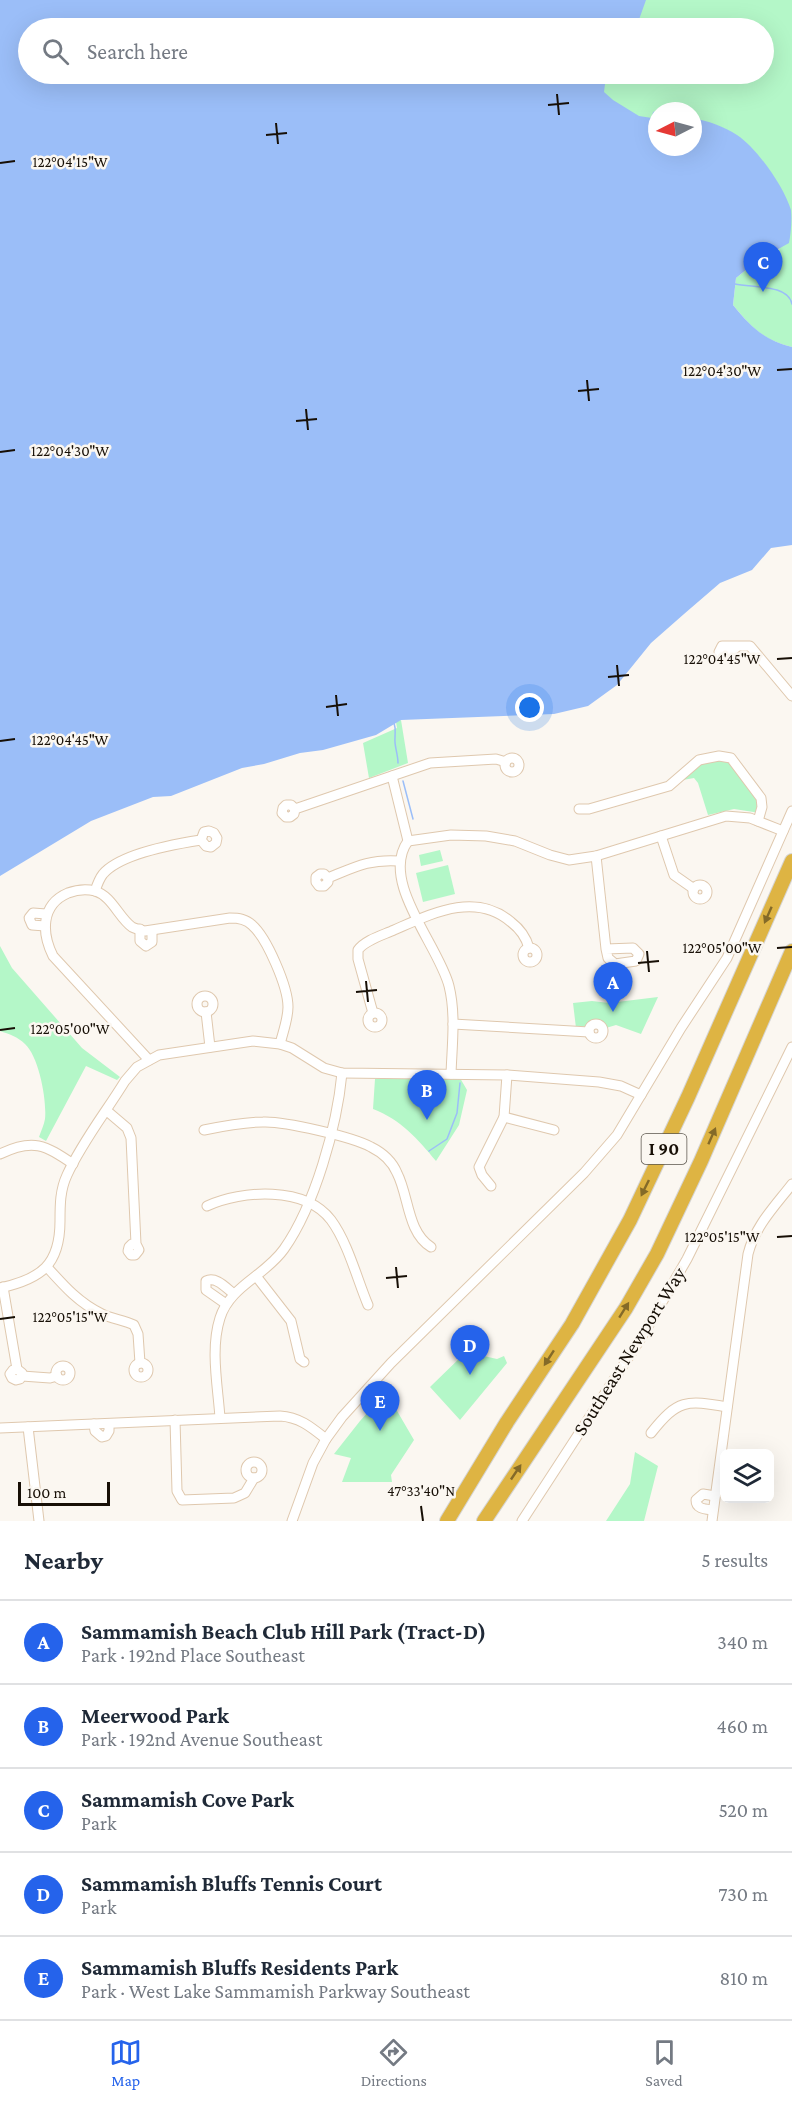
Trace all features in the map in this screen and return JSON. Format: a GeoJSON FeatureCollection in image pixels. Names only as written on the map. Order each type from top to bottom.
{"type":"FeatureCollection","features":[{"type":"Feature","properties":{"kind":"highway","name":"I 90"},"geometry":{"type":"LineString","coordinates":[[447,1521],[507,1422],[572,1324],[630,1220],[688,1097],[792,861]]}},
{"type":"Feature","properties":{"kind":"highway","name":"I 90"},"geometry":{"type":"LineString","coordinates":[[484,1521],[626,1308],[657,1254],[701,1161],[792,951]]}},
{"type":"Feature","properties":{"kind":"street"},"geometry":{"type":"LineString","coordinates":[[737,647],[750,646],[792,696]]}},
{"type":"Feature","properties":{"kind":"street"},"geometry":{"type":"LineString","coordinates":[[579,809],[589,809],[669,786],[699,760],[723,756],[731,758],[761,798],[762,807],[758,821]]}},
{"type":"Feature","properties":{"kind":"street"},"geometry":{"type":"LineString","coordinates":[[295,809],[419,766],[442,761],[496,759],[506,762]]}},
{"type":"Feature","properties":{"kind":"street"},"geometry":{"type":"LineString","coordinates":[[392,776],[408,841],[399,861],[405,888],[448,984],[453,1024],[451,1074]]}},
{"type":"Feature","properties":{"kind":"street"},"geometry":{"type":"LineString","coordinates":[[292,1521],[308,1475],[326,1439],[342,1417],[371,1384],[601,1155],[617,1135],[681,1028],[727,958],[792,811]]}},
{"type":"Feature","properties":{"kind":"street"},"geometry":{"type":"LineString","coordinates":[[408,841],[469,834],[515,841],[561,858],[578,859],[596,856],[726,816],[746,817],[783,831]]}},
{"type":"Feature","properties":{"kind":"street"},"geometry":{"type":"LineString","coordinates":[[661,836],[674,875],[694,889]]}},
{"type":"Feature","properties":{"kind":"street"},"geometry":{"type":"LineString","coordinates":[[95,891],[102,875],[116,865],[166,846],[201,840]]}},
{"type":"Feature","properties":{"kind":"street"},"geometry":{"type":"LineString","coordinates":[[596,856],[606,949]]}},
{"type":"Feature","properties":{"kind":"street"},"geometry":{"type":"LineString","coordinates":[[328,878],[373,860],[399,861]]}},
{"type":"Feature","properties":{"kind":"street"},"geometry":{"type":"LineString","coordinates":[[149,1060],[58,964],[49,947],[45,921],[51,905],[65,894],[84,890],[95,891],[104,896],[133,928],[152,931],[230,918],[251,923],[260,935],[285,987],[288,1007],[280,1044]]}},
{"type":"Feature","properties":{"kind":"street"},"geometry":{"type":"LineString","coordinates":[[373,1013],[358,959],[358,950],[364,944],[418,920],[454,907],[486,908],[498,912],[516,926],[523,934],[529,948]]}},
{"type":"Feature","properties":{"kind":"street"},"geometry":{"type":"LineString","coordinates":[[29,918],[33,913],[45,921]]}},
{"type":"Feature","properties":{"kind":"street"},"geometry":{"type":"LineString","coordinates":[[140,929],[140,941],[146,946],[152,942],[152,931]]}},
{"type":"Feature","properties":{"kind":"street"},"geometry":{"type":"LineString","coordinates":[[206,1012],[210,1047]]}},
{"type":"Feature","properties":{"kind":"street"},"geometry":{"type":"LineString","coordinates":[[453,1024],[589,1032]]}},
{"type":"Feature","properties":{"kind":"street"},"geometry":{"type":"LineString","coordinates":[[57,1376],[39,1378],[19,1373],[2,1288],[25,1282],[47,1268],[59,1241],[63,1185],[73,1164],[131,1072],[149,1060],[170,1053],[253,1041],[280,1044],[292,1048],[324,1068],[342,1073],[507,1075],[599,1082],[621,1086],[641,1095]]}},
{"type":"Feature","properties":{"kind":"street","name":"Southeast Newport Way"},"geometry":{"type":"LineString","coordinates":[[522,1521],[671,1288],[790,1059],[792,1047]]}},
{"type":"Feature","properties":{"kind":"street"},"geometry":{"type":"LineString","coordinates":[[220,1418],[216,1337],[220,1318],[226,1304],[234,1294],[273,1262],[284,1249],[309,1204],[330,1135],[342,1073]]}},
{"type":"Feature","properties":{"kind":"street"},"geometry":{"type":"LineString","coordinates":[[491,1186],[482,1175],[480,1163],[504,1117],[507,1075]]}},
{"type":"Feature","properties":{"kind":"street"},"geometry":{"type":"LineString","coordinates":[[107,1111],[126,1128],[131,1138],[136,1245]]}},
{"type":"Feature","properties":{"kind":"street"},"geometry":{"type":"LineString","coordinates":[[504,1117],[554,1130]]}},
{"type":"Feature","properties":{"kind":"street"},"geometry":{"type":"LineString","coordinates":[[204,1130],[264,1122],[293,1126],[369,1146],[385,1156],[397,1172],[418,1236],[430,1247]]}},
{"type":"Feature","properties":{"kind":"street"},"geometry":{"type":"LineString","coordinates":[[0,1154],[22,1145],[39,1145],[49,1148],[73,1164]]}},
{"type":"Feature","properties":{"kind":"street"},"geometry":{"type":"LineString","coordinates":[[712,1521],[750,1246],[764,1219],[792,1184]]}},
{"type":"Feature","properties":{"kind":"street"},"geometry":{"type":"LineString","coordinates":[[207,1206],[222,1199],[249,1194],[275,1195],[309,1204],[324,1213],[336,1227],[368,1305]]}},
{"type":"Feature","properties":{"kind":"street"},"geometry":{"type":"LineString","coordinates":[[47,1268],[82,1303],[106,1316],[130,1323],[136,1328],[140,1363]]}},
{"type":"Feature","properties":{"kind":"street"},"geometry":{"type":"LineString","coordinates":[[256,1276],[291,1321],[300,1359],[304,1362]]}},
{"type":"Feature","properties":{"kind":"street"},"geometry":{"type":"LineString","coordinates":[[226,1304],[206,1290],[206,1281],[215,1280],[234,1294]]}},
{"type":"Feature","properties":{"kind":"street"},"geometry":{"type":"LineString","coordinates":[[651,1433],[671,1411],[685,1403],[700,1402],[727,1407]]}},
{"type":"Feature","properties":{"kind":"street"},"geometry":{"type":"LineString","coordinates":[[0,1428],[289,1417],[303,1422],[326,1439]]}},
{"type":"Feature","properties":{"kind":"street"},"geometry":{"type":"LineString","coordinates":[[175,1420],[176,1484],[179,1498],[187,1502],[234,1498],[244,1493],[254,1478]]}},
{"type":"Feature","properties":{"kind":"street"},"geometry":{"type":"LineString","coordinates":[[28,1427],[39,1521]]}},
{"type":"Feature","properties":{"kind":"street"},"geometry":{"type":"LineString","coordinates":[[713,1510],[700,1508],[696,1500],[700,1495],[715,1496]]}},
{"type":"Feature","properties":{"kind":"green space"},"geometry":{"type":"Polygon","coordinates":[[[603,0],[792,0],[792,347],[773,341],[758,332],[733,305],[736,278],[757,261],[780,249],[568,117],[581,84],[774,84],[774,18],[601,18],[603,0]]]}},
{"type":"Feature","properties":{"kind":"green space"},"geometry":{"type":"Polygon","coordinates":[[[401,720],[408,763],[369,778],[363,743],[397,728],[396,722],[401,720]]]}},
{"type":"Feature","properties":{"kind":"green space"},"geometry":{"type":"Polygon","coordinates":[[[723,756],[761,798],[760,813],[734,809],[708,815],[698,783],[694,778],[677,781],[692,765],[723,756]]]}},
{"type":"Feature","properties":{"kind":"green space"},"geometry":{"type":"Polygon","coordinates":[[[440,850],[443,861],[421,866],[419,855],[440,850]]]}},
{"type":"Feature","properties":{"kind":"green space"},"geometry":{"type":"Polygon","coordinates":[[[448,865],[455,894],[423,902],[416,873],[448,865]]]}},
{"type":"Feature","properties":{"kind":"green space"},"geometry":{"type":"Polygon","coordinates":[[[0,946],[12,968],[82,1048],[120,1077],[117,1080],[86,1066],[46,1141],[39,1137],[45,1121],[45,1111],[38,1068],[30,1050],[22,1042],[0,1031],[0,946]]]}},
{"type":"Feature","properties":{"kind":"green space"},"geometry":{"type":"Polygon","coordinates":[[[658,997],[641,1034],[616,1025],[606,1028],[604,1023],[599,1022],[576,1028],[573,1003],[592,1001],[609,1003],[658,997]]]}},
{"type":"Feature","properties":{"kind":"green space"},"geometry":{"type":"Polygon","coordinates":[[[460,1078],[467,1090],[459,1125],[436,1161],[408,1130],[392,1118],[373,1109],[375,1079],[460,1078]]]}},
{"type":"Feature","properties":{"kind":"green space"},"geometry":{"type":"Polygon","coordinates":[[[466,1352],[497,1359],[504,1356],[507,1363],[460,1420],[430,1387],[466,1352]]]}},
{"type":"Feature","properties":{"kind":"green space"},"geometry":{"type":"Polygon","coordinates":[[[386,1392],[414,1440],[391,1475],[392,1482],[342,1482],[351,1458],[334,1454],[386,1392]]]}},
{"type":"Feature","properties":{"kind":"green space"},"geometry":{"type":"Polygon","coordinates":[[[635,1452],[658,1466],[644,1521],[606,1521],[630,1484],[635,1452]]]}},
{"type":"Feature","properties":{"kind":"water"},"geometry":{"type":"Polygon","coordinates":[[[0,0],[646,0],[640,18],[18,18],[18,84],[605,84],[604,92],[613,100],[639,116],[648,117],[648,156],[702,156],[702,120],[715,124],[737,135],[753,149],[769,169],[791,210],[789,243],[757,261],[736,278],[733,305],[759,332],[774,341],[792,347],[792,545],[771,548],[752,570],[720,583],[651,643],[617,685],[588,706],[554,714],[401,720],[376,735],[323,750],[300,753],[242,768],[171,796],[153,797],[91,821],[0,876],[0,0]]]}},
{"type":"Feature","properties":{"kind":"waterway"},"geometry":{"type":"LineString","coordinates":[[735,284],[777,290],[784,293],[792,304]]}},
{"type":"Feature","properties":{"kind":"waterway"},"geometry":{"type":"LineString","coordinates":[[394,723],[398,763]]}},
{"type":"Feature","properties":{"kind":"waterway"},"geometry":{"type":"LineString","coordinates":[[403,781],[413,819]]}},
{"type":"Feature","properties":{"kind":"waterway"},"geometry":{"type":"LineString","coordinates":[[429,1151],[447,1139],[457,1113],[460,1083]]}},
{"type":"Feature","properties":{"kind":"place","name":"Sammamish Cove Park"},"geometry":{"type":"Point","coordinates":[763,292]}},
{"type":"Feature","properties":{"kind":"place","name":"Sammamish Beach Club Hill Park (Tract-D)"},"geometry":{"type":"Point","coordinates":[613,1012]}},
{"type":"Feature","properties":{"kind":"place","name":"Meerwood Park"},"geometry":{"type":"Point","coordinates":[427,1120]}},
{"type":"Feature","properties":{"kind":"place","name":"Sammamish Bluffs Tennis Court"},"geometry":{"type":"Point","coordinates":[470,1375]}},
{"type":"Feature","properties":{"kind":"place","name":"Sammamish Bluffs Residents Park"},"geometry":{"type":"Point","coordinates":[380,1431]}}]}
